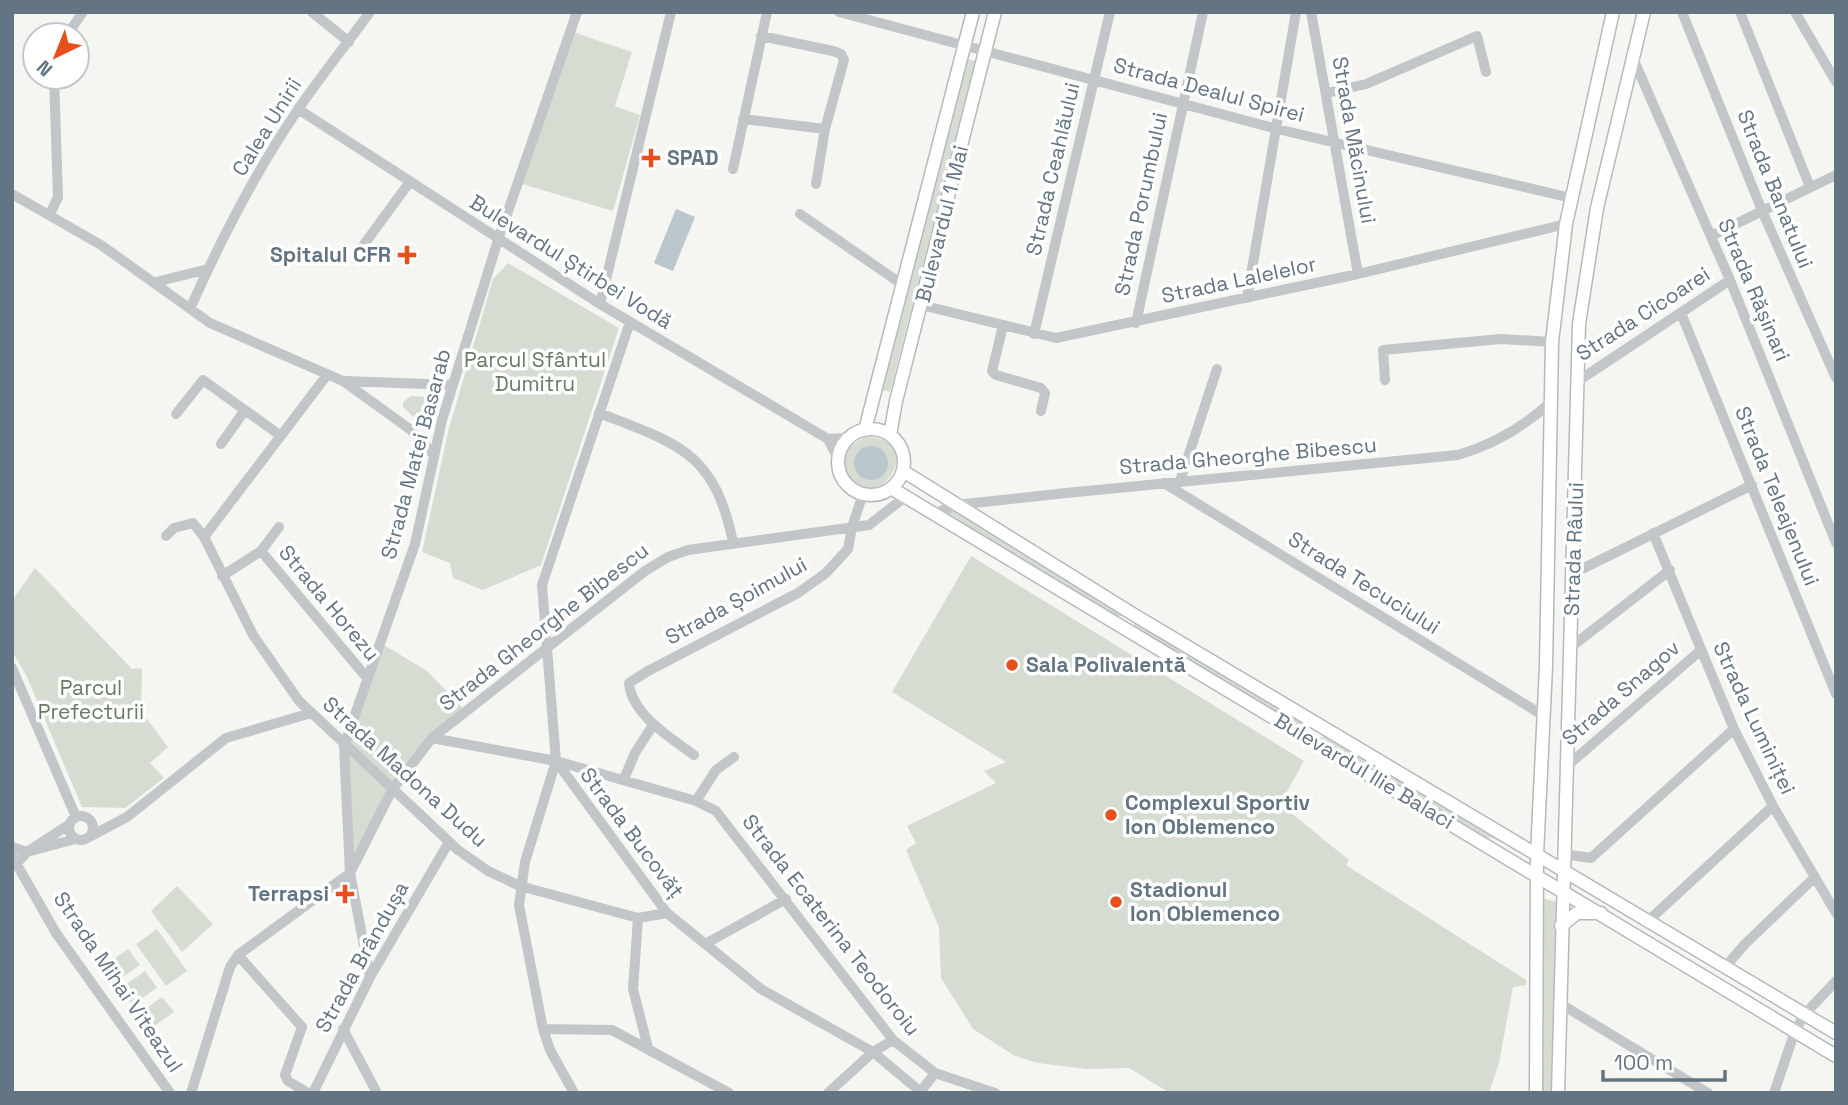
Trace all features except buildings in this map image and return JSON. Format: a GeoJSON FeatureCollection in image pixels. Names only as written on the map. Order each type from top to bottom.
{"type":"FeatureCollection","features":[{"type":"Feature","properties":{"kind":"main road","name":"Bulevardul 1 Mai"},"geometry":{"type":"LineString","coordinates":[[865,430],[973,12]]}},
{"type":"Feature","properties":{"kind":"main road","name":"Bulevardul 1 Mai"},"geometry":{"type":"LineString","coordinates":[[890,435],[896,401],[995,12]]}},
{"type":"Feature","properties":{"kind":"main road","name":"Strada Râului"},"geometry":{"type":"LineString","coordinates":[[1536,1093],[1536,855],[1544,716],[1552,342],[1566,224],[1613,12]]}},
{"type":"Feature","properties":{"kind":"main road","name":"Strada Râului"},"geometry":{"type":"LineString","coordinates":[[1558,1093],[1579,324],[1597,208],[1643,12]]}},
{"type":"Feature","properties":{"kind":"main road"},"geometry":{"type":"LineString","coordinates":[[865,430],[878,430],[890,435],[900,447],[903,471],[891,488],[878,494],[855,491],[842,477],[838,459],[848,438],[865,430]]}},
{"type":"Feature","properties":{"kind":"main road","name":"Bulevardul Ilie Balaci"},"geometry":{"type":"LineString","coordinates":[[903,471],[1136,616],[1836,1033]]}},
{"type":"Feature","properties":{"kind":"main road","name":"Bulevardul Ilie Balaci"},"geometry":{"type":"LineString","coordinates":[[891,488],[1836,1056]]}},
{"type":"Feature","properties":{"kind":"main road"},"geometry":{"type":"LineString","coordinates":[[934,514],[950,502]]}},
{"type":"Feature","properties":{"kind":"main road"},"geometry":{"type":"LineString","coordinates":[[1511,840],[1525,838],[1538,829]]}},
{"type":"Feature","properties":{"kind":"main road"},"geometry":{"type":"LineString","coordinates":[[1561,926],[1577,913],[1601,913]]}},
{"type":"Feature","properties":{"kind":"street"},"geometry":{"type":"LineString","coordinates":[[313,12],[349,41]]}},
{"type":"Feature","properties":{"kind":"street","name":"Calea Unirii"},"geometry":{"type":"LineString","coordinates":[[190,309],[262,167],[298,109],[370,12]]}},
{"type":"Feature","properties":{"kind":"street","name":"Strada Matei Basarab"},"geometry":{"type":"LineString","coordinates":[[344,746],[415,544],[434,455],[453,385],[498,240],[577,12]]}},
{"type":"Feature","properties":{"kind":"street"},"geometry":{"type":"LineString","coordinates":[[600,304],[671,12]]}},
{"type":"Feature","properties":{"kind":"street"},"geometry":{"type":"LineString","coordinates":[[733,169],[767,12]]}},
{"type":"Feature","properties":{"kind":"street","name":"Strada Dealul Spirei"},"geometry":{"type":"LineString","coordinates":[[839,12],[856,14],[1277,129],[1571,198]]}},
{"type":"Feature","properties":{"kind":"street","name":"Strada Ceahlăului"},"geometry":{"type":"LineString","coordinates":[[1034,334],[1110,12]]}},
{"type":"Feature","properties":{"kind":"street","name":"Strada Porumbului"},"geometry":{"type":"LineString","coordinates":[[1136,323],[1203,12]]}},
{"type":"Feature","properties":{"kind":"street"},"geometry":{"type":"LineString","coordinates":[[1247,298],[1296,12]]}},
{"type":"Feature","properties":{"kind":"street","name":"Strada Măcinului"},"geometry":{"type":"LineString","coordinates":[[1311,12],[1358,274]]}},
{"type":"Feature","properties":{"kind":"street","name":"Strada Banatului"},"geometry":{"type":"LineString","coordinates":[[1682,12],[1763,213],[1836,378]]}},
{"type":"Feature","properties":{"kind":"street"},"geometry":{"type":"LineString","coordinates":[[1740,12],[1810,187]]}},
{"type":"Feature","properties":{"kind":"street"},"geometry":{"type":"LineString","coordinates":[[1795,12],[1836,82]]}},
{"type":"Feature","properties":{"kind":"street"},"geometry":{"type":"LineString","coordinates":[[761,36],[841,54],[845,60],[825,129],[816,184]]}},
{"type":"Feature","properties":{"kind":"street"},"geometry":{"type":"LineString","coordinates":[[1326,93],[1366,84],[1477,36],[1486,72]]}},
{"type":"Feature","properties":{"kind":"street","name":"Strada Rășinari"},"geometry":{"type":"LineString","coordinates":[[1632,55],[1730,280],[1836,543]]}},
{"type":"Feature","properties":{"kind":"street"},"geometry":{"type":"LineString","coordinates":[[50,214],[58,197],[54,91]]}},
{"type":"Feature","properties":{"kind":"street","name":"Bulevardul Știrbei Vodă"},"geometry":{"type":"LineString","coordinates":[[298,109],[600,304],[828,439]]}},
{"type":"Feature","properties":{"kind":"street"},"geometry":{"type":"LineString","coordinates":[[743,119],[825,129]]}},
{"type":"Feature","properties":{"kind":"street"},"geometry":{"type":"LineString","coordinates":[[1711,236],[1763,213],[1836,175]]}},
{"type":"Feature","properties":{"kind":"street"},"geometry":{"type":"LineString","coordinates":[[357,254],[409,183]]}},
{"type":"Feature","properties":{"kind":"street"},"geometry":{"type":"LineString","coordinates":[[12,194],[50,214],[156,282],[190,309],[224,330],[343,382],[411,430],[434,455]]}},
{"type":"Feature","properties":{"kind":"street"},"geometry":{"type":"LineString","coordinates":[[800,214],[903,285]]}},
{"type":"Feature","properties":{"kind":"street","name":"Strada Lalelelor"},"geometry":{"type":"LineString","coordinates":[[921,305],[1056,338],[1358,274],[1566,224]]}},
{"type":"Feature","properties":{"kind":"street"},"geometry":{"type":"LineString","coordinates":[[156,282],[208,269]]}},
{"type":"Feature","properties":{"kind":"street","name":"Strada Cicoarei"},"geometry":{"type":"LineString","coordinates":[[1578,381],[1730,280]]}},
{"type":"Feature","properties":{"kind":"street","name":"Strada Teleajenului"},"geometry":{"type":"LineString","coordinates":[[1681,313],[1836,694]]}},
{"type":"Feature","properties":{"kind":"street"},"geometry":{"type":"LineString","coordinates":[[574,1093],[551,1051],[543,1029],[519,905],[520,886],[536,821],[556,761],[542,585],[630,322]]}},
{"type":"Feature","properties":{"kind":"street"},"geometry":{"type":"LineString","coordinates":[[1003,326],[992,371],[996,375],[1041,388],[1045,393],[1041,411]]}},
{"type":"Feature","properties":{"kind":"street"},"geometry":{"type":"LineString","coordinates":[[1385,380],[1383,349],[1502,339],[1552,342]]}},
{"type":"Feature","properties":{"kind":"street"},"geometry":{"type":"LineString","coordinates":[[1180,481],[1217,369]]}},
{"type":"Feature","properties":{"kind":"street"},"geometry":{"type":"LineString","coordinates":[[166,536],[174,528],[192,523],[204,537],[327,375]]}},
{"type":"Feature","properties":{"kind":"street"},"geometry":{"type":"LineString","coordinates":[[176,414],[203,380],[282,436]]}},
{"type":"Feature","properties":{"kind":"street"},"geometry":{"type":"LineString","coordinates":[[343,382],[453,385]]}},
{"type":"Feature","properties":{"kind":"street","name":"Strada Gheorghe Bibescu"},"geometry":{"type":"LineString","coordinates":[[950,502],[1458,455],[1485,447],[1508,435],[1533,419],[1552,401]]}},
{"type":"Feature","properties":{"kind":"street"},"geometry":{"type":"LineString","coordinates":[[221,444],[245,410]]}},
{"type":"Feature","properties":{"kind":"street"},"geometry":{"type":"LineString","coordinates":[[598,413],[671,442],[688,452],[702,466],[719,496],[733,542]]}},
{"type":"Feature","properties":{"kind":"street"},"geometry":{"type":"LineString","coordinates":[[838,459],[828,439],[848,438]]}},
{"type":"Feature","properties":{"kind":"street","name":"Strada Tecuciului"},"geometry":{"type":"LineString","coordinates":[[1164,483],[1544,716]]}},
{"type":"Feature","properties":{"kind":"street"},"geometry":{"type":"LineString","coordinates":[[1574,573],[1752,485]]}},
{"type":"Feature","properties":{"kind":"street","name":"Strada Șoimului"},"geometry":{"type":"LineString","coordinates":[[694,755],[653,725],[629,687],[632,679],[810,586],[842,558],[848,549],[863,494]]}},
{"type":"Feature","properties":{"kind":"street","name":"Strada Gheorghe Bibescu"},"geometry":{"type":"LineString","coordinates":[[349,873],[392,789],[432,738],[548,645],[668,557],[733,542],[869,525],[905,497]]}},
{"type":"Feature","properties":{"kind":"street"},"geometry":{"type":"LineString","coordinates":[[222,576],[261,551],[279,527]]}},
{"type":"Feature","properties":{"kind":"street","name":"Strada Luminiței"},"geometry":{"type":"LineString","coordinates":[[1653,533],[1734,729],[1773,806],[1836,913]]}},
{"type":"Feature","properties":{"kind":"street","name":"Strada Madona Dudu"},"geometry":{"type":"LineString","coordinates":[[204,537],[253,635],[311,713],[449,842],[488,871],[520,886],[638,918],[667,913]]}},
{"type":"Feature","properties":{"kind":"street","name":"Strada Horezu"},"geometry":{"type":"LineString","coordinates":[[261,551],[366,678]]}},
{"type":"Feature","properties":{"kind":"street"},"geometry":{"type":"LineString","coordinates":[[1571,647],[1670,570]]}},
{"type":"Feature","properties":{"kind":"street"},"geometry":{"type":"LineString","coordinates":[[1129,630],[1136,616]]}},
{"type":"Feature","properties":{"kind":"street","name":"Strada Snagov"},"geometry":{"type":"LineString","coordinates":[[1567,766],[1701,650]]}},
{"type":"Feature","properties":{"kind":"street"},"geometry":{"type":"LineString","coordinates":[[12,668],[73,820],[70,833],[75,839]]}},
{"type":"Feature","properties":{"kind":"street"},"geometry":{"type":"LineString","coordinates":[[12,847],[27,852],[91,836],[127,817],[226,738],[311,713]]}},
{"type":"Feature","properties":{"kind":"street"},"geometry":{"type":"LineString","coordinates":[[624,779],[635,753],[653,725]]}},
{"type":"Feature","properties":{"kind":"street"},"geometry":{"type":"LineString","coordinates":[[1563,854],[1591,858],[1734,729]]}},
{"type":"Feature","properties":{"kind":"street","name":"Strada Bucovăț"},"geometry":{"type":"LineString","coordinates":[[432,738],[556,761],[667,913],[761,989],[873,1052],[922,1092]]}},
{"type":"Feature","properties":{"kind":"street"},"geometry":{"type":"LineString","coordinates":[[344,746],[349,873],[370,977]]}},
{"type":"Feature","properties":{"kind":"street"},"geometry":{"type":"LineString","coordinates":[[695,801],[716,770],[734,757]]}},
{"type":"Feature","properties":{"kind":"street","name":"Strada Ecaterina Teodoroiu"},"geometry":{"type":"LineString","coordinates":[[556,761],[695,801],[716,811],[727,821],[893,1040],[935,1073],[995,1093]]}},
{"type":"Feature","properties":{"kind":"street"},"geometry":{"type":"LineString","coordinates":[[1648,921],[1773,806]]}},
{"type":"Feature","properties":{"kind":"street"},"geometry":{"type":"LineString","coordinates":[[15,860],[73,820],[85,816],[92,821],[113,822],[127,817]]}},
{"type":"Feature","properties":{"kind":"street"},"geometry":{"type":"LineString","coordinates":[[91,836],[92,821]]}},
{"type":"Feature","properties":{"kind":"street","name":"Strada Brândușa"},"geometry":{"type":"LineString","coordinates":[[310,1093],[370,977],[449,842]]}},
{"type":"Feature","properties":{"kind":"street","name":"Strada Mihai Viteazul"},"geometry":{"type":"LineString","coordinates":[[15,860],[57,933],[170,1093]]}},
{"type":"Feature","properties":{"kind":"street"},"geometry":{"type":"LineString","coordinates":[[191,1093],[230,967],[238,955],[349,873]]}},
{"type":"Feature","properties":{"kind":"street"},"geometry":{"type":"LineString","coordinates":[[1725,967],[1745,944],[1814,878]]}},
{"type":"Feature","properties":{"kind":"street"},"geometry":{"type":"LineString","coordinates":[[705,944],[786,899]]}},
{"type":"Feature","properties":{"kind":"street"},"geometry":{"type":"LineString","coordinates":[[638,918],[633,989],[648,1048]]}},
{"type":"Feature","properties":{"kind":"street"},"geometry":{"type":"LineString","coordinates":[[238,955],[302,1027],[285,1075],[288,1081],[310,1093]]}},
{"type":"Feature","properties":{"kind":"street"},"geometry":{"type":"LineString","coordinates":[[1774,1093],[1795,1031],[1804,1015],[1836,981]]}},
{"type":"Feature","properties":{"kind":"street"},"geometry":{"type":"LineString","coordinates":[[1559,1003],[1707,1093]]}},
{"type":"Feature","properties":{"kind":"street"},"geometry":{"type":"LineString","coordinates":[[343,1029],[377,1093]]}},
{"type":"Feature","properties":{"kind":"street"},"geometry":{"type":"LineString","coordinates":[[543,1029],[612,1030],[729,1093]]}},
{"type":"Feature","properties":{"kind":"street"},"geometry":{"type":"LineString","coordinates":[[828,1093],[873,1052],[893,1040]]}},
{"type":"Feature","properties":{"kind":"street"},"geometry":{"type":"LineString","coordinates":[[922,1092],[935,1073]]}},
{"type":"Feature","properties":{"kind":"green space"},"geometry":{"type":"Polygon","coordinates":[[[573,32],[632,52],[615,106],[640,115],[613,211],[522,184],[573,32]]]}},
{"type":"Feature","properties":{"kind":"green space"},"geometry":{"type":"Polygon","coordinates":[[[968,59],[975,61],[890,392],[883,390],[968,59]]]}},
{"type":"Feature","properties":{"kind":"green space","name":"Parcul Sfântul Dumitru"},"geometry":{"type":"Polygon","coordinates":[[[508,263],[619,328],[541,565],[483,590],[453,578],[450,563],[422,552],[449,428],[493,279],[508,263]]]}},
{"type":"Feature","properties":{"kind":"green space"},"geometry":{"type":"Polygon","coordinates":[[[411,396],[437,400],[438,406],[429,428],[424,427],[403,407],[403,402],[411,396]]]}},
{"type":"Feature","properties":{"kind":"green space"},"geometry":{"type":"Polygon","coordinates":[[[868,437],[887,442],[895,452],[896,464],[881,486],[869,490],[857,487],[845,467],[848,450],[868,437]]]}},
{"type":"Feature","properties":{"kind":"green space"},"geometry":{"type":"Polygon","coordinates":[[[953,510],[1122,613],[1122,616],[1113,616],[949,517],[947,512],[953,510]]]}},
{"type":"Feature","properties":{"kind":"green space","name":"Complexul Sportiv Ion Oblemenco"},"geometry":{"type":"Polygon","coordinates":[[[971,556],[1304,761],[1280,804],[1349,860],[1346,865],[1526,980],[1526,985],[1513,987],[1499,1063],[1489,1093],[1170,1093],[1129,1068],[1086,1069],[1038,1063],[1015,1056],[973,1029],[941,978],[939,927],[906,850],[916,843],[907,826],[996,783],[984,771],[1006,762],[892,692],[971,556]]]}},
{"type":"Feature","properties":{"kind":"green space","name":"Parcul Prefecturii"},"geometry":{"type":"Polygon","coordinates":[[[35,568],[132,669],[142,668],[141,711],[168,747],[150,763],[164,778],[125,808],[82,807],[27,677],[12,651],[12,601],[35,568]]]}},
{"type":"Feature","properties":{"kind":"green space"},"geometry":{"type":"Polygon","coordinates":[[[1134,620],[1308,723],[1307,726],[1303,728],[1134,627],[1134,620]]]}},
{"type":"Feature","properties":{"kind":"green space"},"geometry":{"type":"Polygon","coordinates":[[[379,642],[427,671],[466,711],[422,748],[352,865],[344,746],[379,642]]]}},
{"type":"Feature","properties":{"kind":"green space"},"geometry":{"type":"Polygon","coordinates":[[[1323,734],[1526,854],[1484,837],[1323,740],[1323,734]]]}},
{"type":"Feature","properties":{"kind":"green space"},"geometry":{"type":"Polygon","coordinates":[[[177,886],[213,924],[182,952],[151,911],[177,886]]]}},
{"type":"Feature","properties":{"kind":"green space"},"geometry":{"type":"Polygon","coordinates":[[[1542,898],[1556,902],[1553,1093],[1540,1093],[1542,898]]]}},
{"type":"Feature","properties":{"kind":"green space"},"geometry":{"type":"Polygon","coordinates":[[[157,929],[187,971],[166,986],[136,944],[157,929]]]}},
{"type":"Feature","properties":{"kind":"green space"},"geometry":{"type":"Polygon","coordinates":[[[128,949],[140,965],[117,981],[105,965],[128,949]]]}},
{"type":"Feature","properties":{"kind":"green space"},"geometry":{"type":"Polygon","coordinates":[[[145,971],[157,988],[132,1005],[121,988],[145,971]]]}},
{"type":"Feature","properties":{"kind":"green space"},"geometry":{"type":"Polygon","coordinates":[[[162,997],[174,1012],[150,1029],[139,1014],[162,997]]]}},
{"type":"Feature","properties":{"kind":"shaded area"},"geometry":{"type":"Polygon","coordinates":[[[676,209],[695,217],[673,271],[654,263],[676,209]]]}},
{"type":"Feature","properties":{"kind":"shaded area"},"geometry":{"type":"Polygon","coordinates":[[[871,446],[883,451],[888,463],[883,475],[871,480],[859,475],[854,463],[859,451],[871,446]]]}},
{"type":"Feature","properties":{"kind":"place","name":"SPAD"},"geometry":{"type":"Point","coordinates":[651,158]}},
{"type":"Feature","properties":{"kind":"place","name":"Spitalul CFR"},"geometry":{"type":"Point","coordinates":[407,255]}},
{"type":"Feature","properties":{"kind":"place","name":"Sala Polivalentă"},"geometry":{"type":"Point","coordinates":[1012,665]}},
{"type":"Feature","properties":{"kind":"place","name":"Complexul Sportiv Ion Oblemenco"},"geometry":{"type":"Point","coordinates":[1111,815]}},
{"type":"Feature","properties":{"kind":"place","name":"Terrapsi"},"geometry":{"type":"Point","coordinates":[345,894]}},
{"type":"Feature","properties":{"kind":"place","name":"Stadionul Ion Oblemenco"},"geometry":{"type":"Point","coordinates":[1116,902]}}]}
